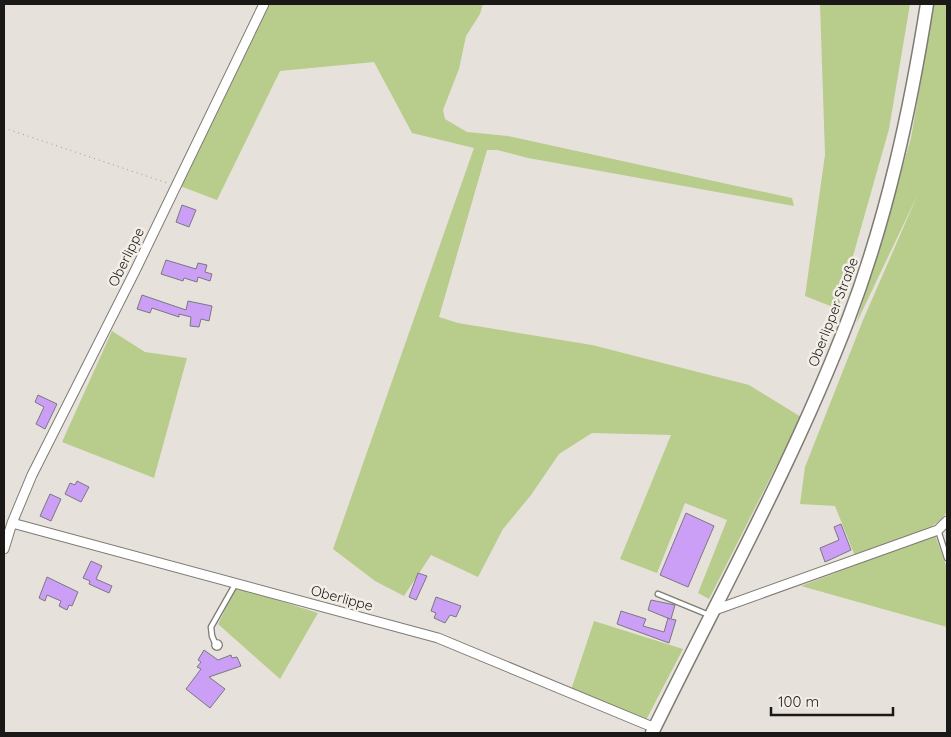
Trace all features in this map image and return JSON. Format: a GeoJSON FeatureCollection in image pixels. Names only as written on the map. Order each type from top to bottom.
{"type":"FeatureCollection","features":[{"type":"Feature","properties":{"kind":"street","name":"Oberlippe"},"geometry":{"type":"LineString","coordinates":[[4,549],[12,522],[32,475],[135,270],[174,186],[264,4]]}},
{"type":"Feature","properties":{"kind":"street","name":"Oberlipper Straße"},"geometry":{"type":"LineString","coordinates":[[653,731],[816,398],[848,320],[888,193],[905,122],[927,4]]}},
{"type":"Feature","properties":{"kind":"street"},"geometry":{"type":"LineString","coordinates":[[711,613],[938,530],[947,521]]}},
{"type":"Feature","properties":{"kind":"street","name":"Oberlippe"},"geometry":{"type":"LineString","coordinates":[[12,522],[438,638],[653,731]]}},
{"type":"Feature","properties":{"kind":"lane"},"geometry":{"type":"LineString","coordinates":[[938,530],[947,558]]}},
{"type":"Feature","properties":{"kind":"lane"},"geometry":{"type":"LineString","coordinates":[[215,643],[211,627],[236,583]]}},
{"type":"Feature","properties":{"kind":"lane"},"geometry":{"type":"LineString","coordinates":[[658,594],[711,613]]}},
{"type":"Feature","properties":{"kind":"path"},"geometry":{"type":"LineString","coordinates":[[4,128],[174,186]]}},
{"type":"Feature","properties":{"kind":"green space"},"geometry":{"type":"Polygon","coordinates":[[[270,4],[483,4],[480,14],[466,36],[459,69],[443,110],[445,119],[467,132],[508,136],[792,198],[794,206],[528,158],[497,150],[487,150],[439,317],[458,323],[592,345],[749,385],[801,417],[709,599],[698,593],[727,520],[685,503],[657,573],[620,559],[671,435],[592,433],[559,454],[531,495],[503,529],[478,577],[431,555],[404,596],[375,581],[333,549],[474,148],[412,133],[374,62],[280,71],[217,200],[180,186],[223,95],[270,4]]]}},
{"type":"Feature","properties":{"kind":"green space"},"geometry":{"type":"Polygon","coordinates":[[[820,4],[910,4],[889,129],[838,309],[805,296],[825,155],[820,4]]]}},
{"type":"Feature","properties":{"kind":"green space"},"geometry":{"type":"Polygon","coordinates":[[[934,4],[947,4],[947,511],[942,519],[920,532],[892,544],[855,556],[835,506],[800,504],[805,467],[863,320],[918,194],[856,324],[911,138],[934,4]]]}},
{"type":"Feature","properties":{"kind":"green space"},"geometry":{"type":"Polygon","coordinates":[[[112,331],[145,352],[187,358],[154,478],[62,442],[112,331]]]}},
{"type":"Feature","properties":{"kind":"green space"},"geometry":{"type":"Polygon","coordinates":[[[935,535],[947,568],[947,627],[801,586],[935,535]]]}},
{"type":"Feature","properties":{"kind":"green space"},"geometry":{"type":"Polygon","coordinates":[[[236,587],[318,613],[280,679],[218,624],[236,587]]]}},
{"type":"Feature","properties":{"kind":"green space"},"geometry":{"type":"Polygon","coordinates":[[[594,621],[683,649],[646,720],[571,690],[594,621]]]}},
{"type":"Feature","properties":{"kind":"building"},"geometry":{"type":"Polygon","coordinates":[[[182,205],[196,210],[189,227],[176,222],[182,205]]]}},
{"type":"Feature","properties":{"kind":"building"},"geometry":{"type":"Polygon","coordinates":[[[166,260],[196,269],[198,263],[207,265],[205,272],[212,274],[210,281],[198,277],[197,282],[184,278],[183,281],[161,274],[166,260]]]}},
{"type":"Feature","properties":{"kind":"building"},"geometry":{"type":"Polygon","coordinates":[[[142,295],[186,310],[188,301],[212,306],[209,321],[201,319],[199,327],[190,326],[191,317],[179,314],[179,317],[152,308],[150,313],[137,309],[142,295]]]}},
{"type":"Feature","properties":{"kind":"building"},"geometry":{"type":"Polygon","coordinates":[[[38,395],[57,404],[45,429],[36,424],[44,407],[35,402],[38,395]]]}},
{"type":"Feature","properties":{"kind":"building"},"geometry":{"type":"Polygon","coordinates":[[[77,481],[89,487],[81,502],[65,494],[70,483],[75,485],[77,481]]]}},
{"type":"Feature","properties":{"kind":"building"},"geometry":{"type":"Polygon","coordinates":[[[50,494],[61,499],[51,521],[40,516],[50,494]]]}},
{"type":"Feature","properties":{"kind":"building"},"geometry":{"type":"Polygon","coordinates":[[[686,513],[714,526],[688,587],[660,575],[686,513]]]}},
{"type":"Feature","properties":{"kind":"building"},"geometry":{"type":"Polygon","coordinates":[[[841,524],[851,550],[825,562],[820,548],[839,540],[834,527],[841,524]]]}},
{"type":"Feature","properties":{"kind":"building"},"geometry":{"type":"Polygon","coordinates":[[[91,561],[102,566],[96,579],[112,586],[109,593],[89,584],[90,581],[83,578],[91,561]]]}},
{"type":"Feature","properties":{"kind":"building"},"geometry":{"type":"Polygon","coordinates":[[[418,573],[427,576],[416,600],[409,597],[418,573]]]}},
{"type":"Feature","properties":{"kind":"building"},"geometry":{"type":"Polygon","coordinates":[[[47,577],[78,592],[72,606],[69,605],[67,610],[59,606],[61,601],[47,595],[45,601],[39,598],[47,577]]]}},
{"type":"Feature","properties":{"kind":"building"},"geometry":{"type":"Polygon","coordinates":[[[436,597],[461,606],[456,617],[450,615],[445,623],[434,618],[436,613],[431,611],[436,597]]]}},
{"type":"Feature","properties":{"kind":"building"},"geometry":{"type":"Polygon","coordinates":[[[651,600],[675,605],[671,619],[676,620],[669,643],[617,624],[621,611],[646,619],[643,626],[664,632],[668,618],[648,610],[651,600]]]}},
{"type":"Feature","properties":{"kind":"building"},"geometry":{"type":"Polygon","coordinates":[[[204,650],[218,660],[231,655],[232,658],[237,657],[241,666],[209,677],[225,689],[210,708],[186,689],[201,669],[197,667],[201,662],[198,660],[204,650]]]}}]}
